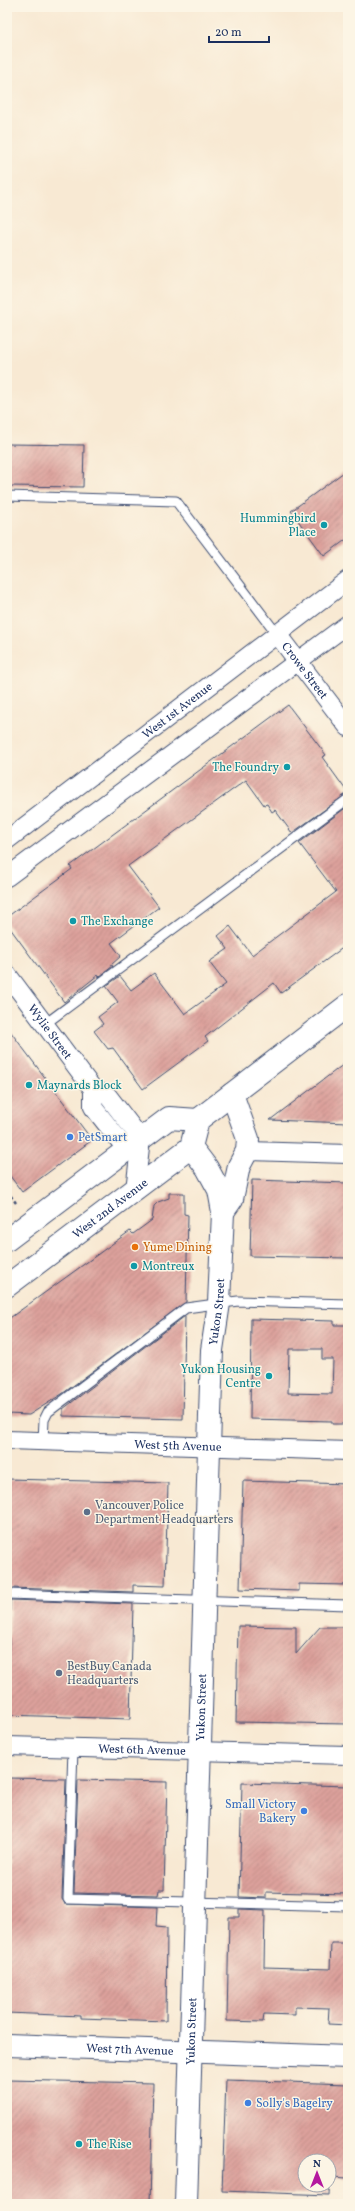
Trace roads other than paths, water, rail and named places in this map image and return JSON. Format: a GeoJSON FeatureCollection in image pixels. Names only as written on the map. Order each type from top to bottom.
{"type":"FeatureCollection","features":[{"type":"Feature","properties":{"kind":"street","name":"West 1st Avenue"},"geometry":{"type":"LineString","coordinates":[[7,840],[348,580]]}},
{"type":"Feature","properties":{"kind":"street"},"geometry":{"type":"LineString","coordinates":[[7,877],[297,660],[348,624]]}},
{"type":"Feature","properties":{"kind":"street","name":"Crowe Street"},"geometry":{"type":"LineString","coordinates":[[277,634],[348,727]]}},
{"type":"Feature","properties":{"kind":"street","name":"Wylie Street"},"geometry":{"type":"LineString","coordinates":[[7,974],[93,1089],[108,1096],[134,1145]]}},
{"type":"Feature","properties":{"kind":"street"},"geometry":{"type":"LineString","coordinates":[[191,1148],[198,1120],[348,1005]]}},
{"type":"Feature","properties":{"kind":"street","name":"Yukon Street"},"geometry":{"type":"LineString","coordinates":[[223,1212],[232,1199],[239,1166],[247,1151],[247,1131],[232,1094]]}},
{"type":"Feature","properties":{"kind":"street"},"geometry":{"type":"LineString","coordinates":[[7,1240],[169,1118],[198,1120]]}},
{"type":"Feature","properties":{"kind":"street"},"geometry":{"type":"LineString","coordinates":[[134,1145],[135,1190]]}},
{"type":"Feature","properties":{"kind":"street","name":"Yukon Street"},"geometry":{"type":"LineString","coordinates":[[186,2204],[212,1350],[219,1303],[223,1212],[219,1190],[207,1168],[191,1148]]}},
{"type":"Feature","properties":{"kind":"street","name":"West 2nd Avenue"},"geometry":{"type":"LineString","coordinates":[[7,1286],[191,1148]]}},
{"type":"Feature","properties":{"kind":"street"},"geometry":{"type":"LineString","coordinates":[[247,1151],[348,1154]]}},
{"type":"Feature","properties":{"kind":"street","name":"West 5th Avenue"},"geometry":{"type":"LineString","coordinates":[[7,1440],[348,1452]]}},
{"type":"Feature","properties":{"kind":"street","name":"West 6th Avenue"},"geometry":{"type":"LineString","coordinates":[[7,1746],[73,1749],[200,1750],[348,1754]]}},
{"type":"Feature","properties":{"kind":"street","name":"West 7th Avenue"},"geometry":{"type":"LineString","coordinates":[[7,2045],[348,2057]]}},
{"type":"Feature","properties":{"kind":"lane"},"geometry":{"type":"LineString","coordinates":[[7,496],[176,501],[277,634]]}},
{"type":"Feature","properties":{"kind":"lane"},"geometry":{"type":"LineString","coordinates":[[45,1024],[348,799]]}},
{"type":"Feature","properties":{"kind":"lane"},"geometry":{"type":"LineString","coordinates":[[43,1441],[44,1420],[48,1412],[186,1308],[238,1301],[348,1304]]}},
{"type":"Feature","properties":{"kind":"lane"},"geometry":{"type":"LineString","coordinates":[[7,1594],[348,1605]]}},
{"type":"Feature","properties":{"kind":"lane"},"geometry":{"type":"LineString","coordinates":[[73,1749],[68,1899],[348,1906]]}},
{"type":"Feature","properties":{"kind":"place","name":"Hummingbird Place"},"geometry":{"type":"Point","coordinates":[324,525]}},
{"type":"Feature","properties":{"kind":"place","name":"The Foundry"},"geometry":{"type":"Point","coordinates":[287,767]}},
{"type":"Feature","properties":{"kind":"place","name":"The Exchange"},"geometry":{"type":"Point","coordinates":[73,921]}},
{"type":"Feature","properties":{"kind":"place","name":"Maynards Block"},"geometry":{"type":"Point","coordinates":[29,1085]}},
{"type":"Feature","properties":{"kind":"place","name":"PetSmart"},"geometry":{"type":"Point","coordinates":[70,1137]}},
{"type":"Feature","properties":{"kind":"place","name":"Yume Dining"},"geometry":{"type":"Point","coordinates":[135,1247]}},
{"type":"Feature","properties":{"kind":"place","name":"Montreux"},"geometry":{"type":"Point","coordinates":[134,1266]}},
{"type":"Feature","properties":{"kind":"place","name":"Yukon Housing Centre"},"geometry":{"type":"Point","coordinates":[269,1376]}},
{"type":"Feature","properties":{"kind":"place","name":"Vancouver Police Department Headquarters"},"geometry":{"type":"Point","coordinates":[87,1512]}},
{"type":"Feature","properties":{"kind":"place","name":"BestBuy Canada Headquarters"},"geometry":{"type":"Point","coordinates":[59,1673]}},
{"type":"Feature","properties":{"kind":"place","name":"Small Victory Bakery"},"geometry":{"type":"Point","coordinates":[304,1811]}},
{"type":"Feature","properties":{"kind":"place","name":"Solly's Bagelry"},"geometry":{"type":"Point","coordinates":[248,2103]}},
{"type":"Feature","properties":{"kind":"place","name":"The Rise"},"geometry":{"type":"Point","coordinates":[79,2144]}}]}
